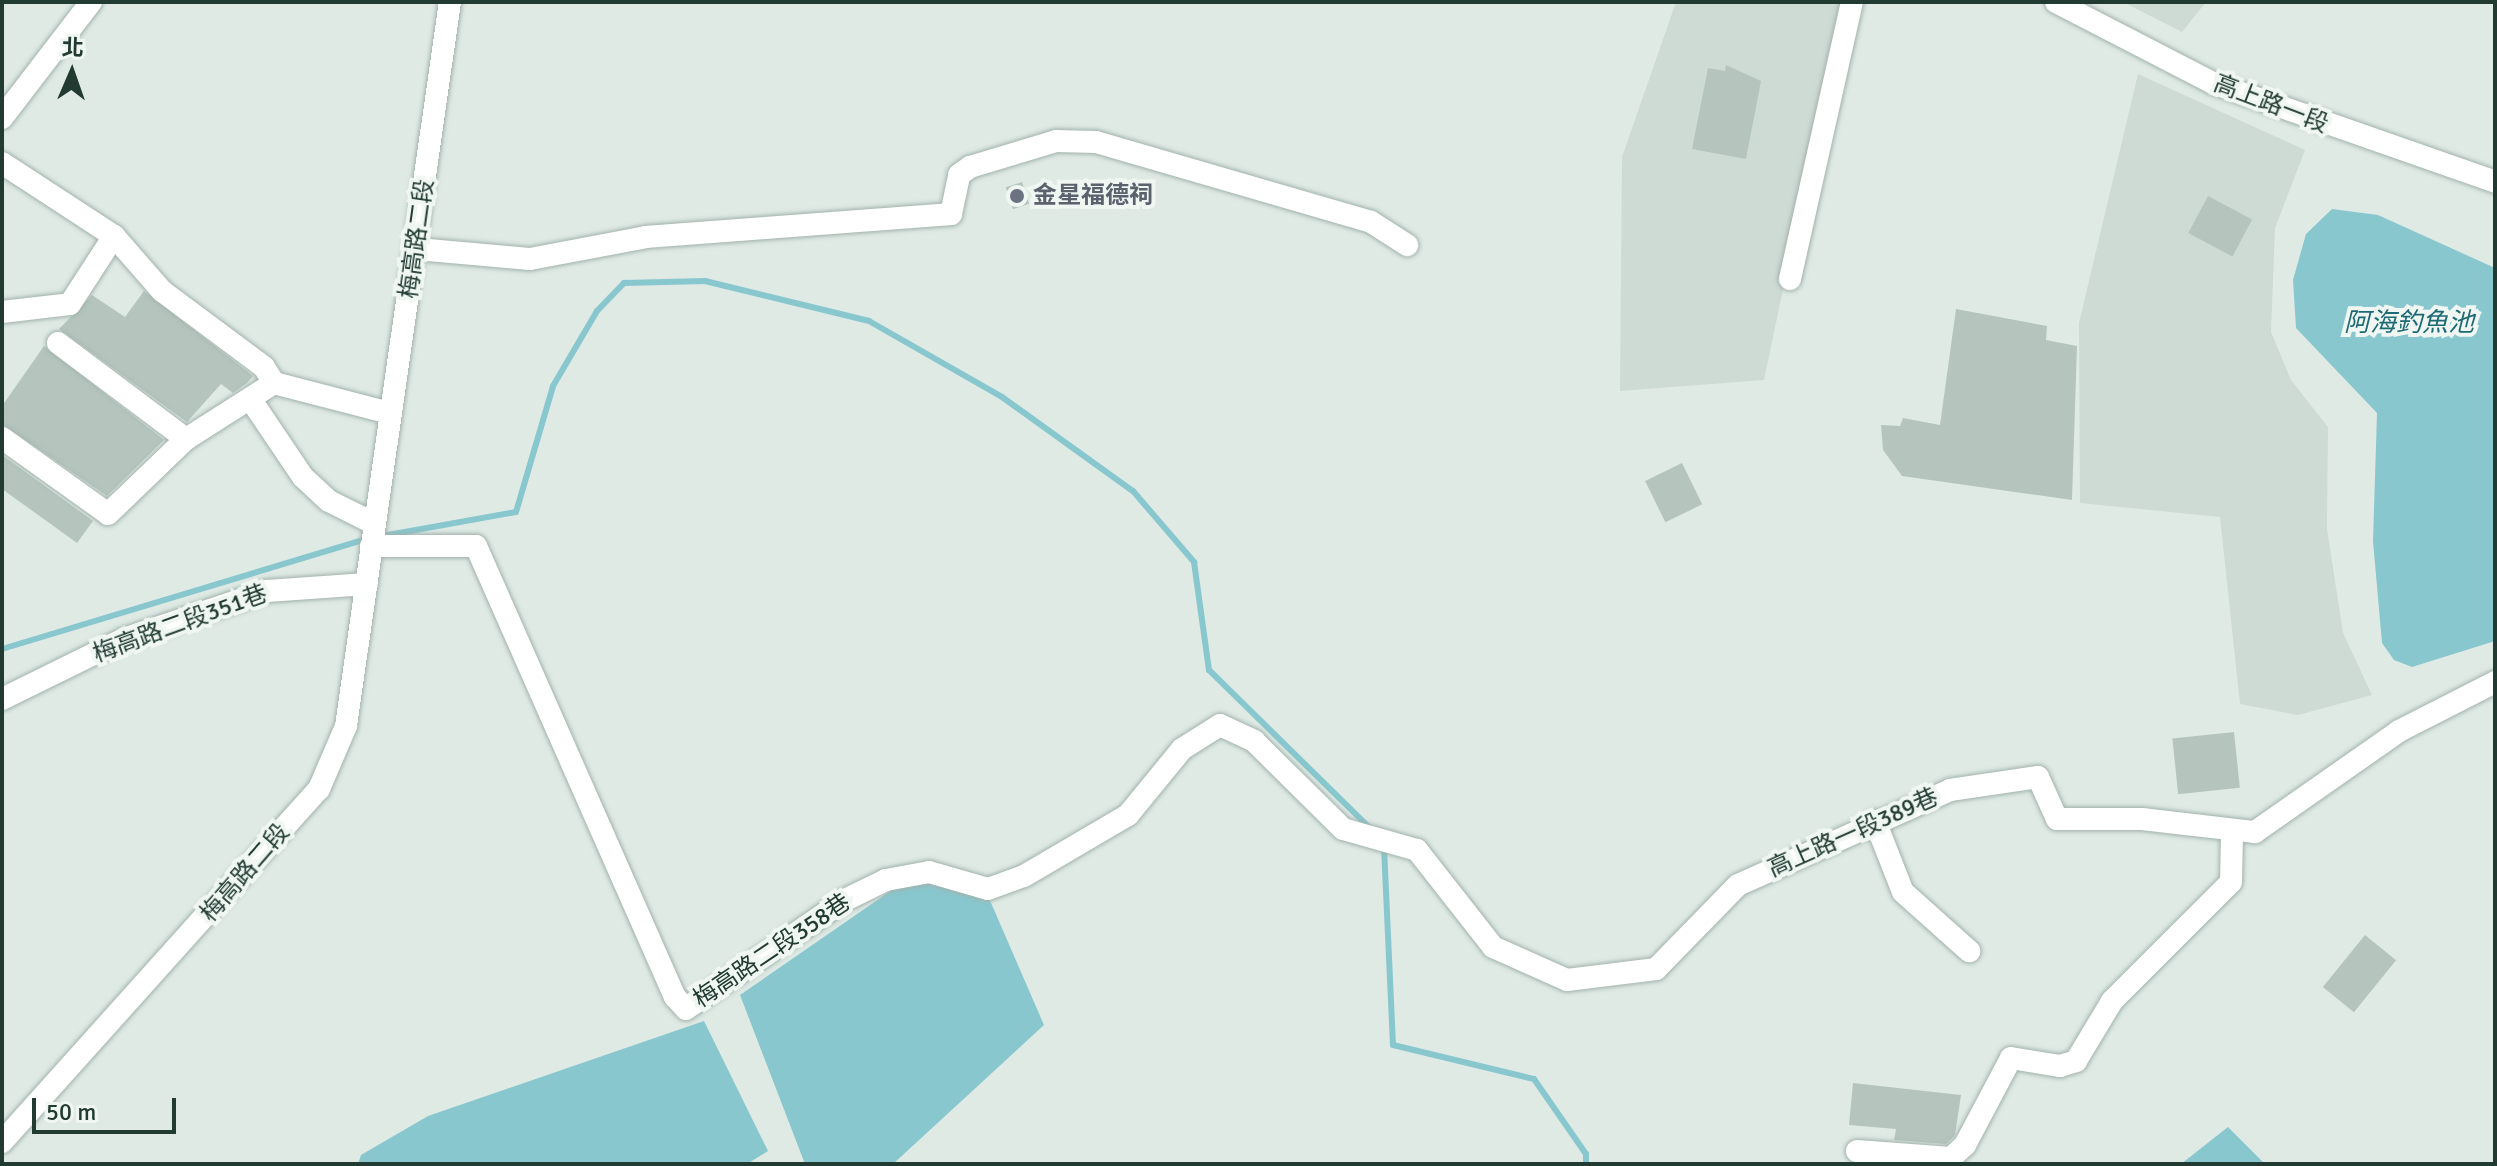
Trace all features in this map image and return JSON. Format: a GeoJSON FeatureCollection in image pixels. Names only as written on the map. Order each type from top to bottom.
{"type":"FeatureCollection","features":[{"type":"Feature","properties":{"kind":"street"},"geometry":{"type":"LineString","coordinates":[[2,118],[91,2]]}},
{"type":"Feature","properties":{"kind":"street","name":"梅高路二段"},"geometry":{"type":"LineString","coordinates":[[2,1142],[319,789],[346,726],[373,523],[417,249],[450,2]]}},
{"type":"Feature","properties":{"kind":"street"},"geometry":{"type":"LineString","coordinates":[[1790,279],[1852,2]]}},
{"type":"Feature","properties":{"kind":"street","name":"高上路一段"},"geometry":{"type":"LineString","coordinates":[[2056,2],[2213,83],[2495,182]]}},
{"type":"Feature","properties":{"kind":"street"},"geometry":{"type":"LineString","coordinates":[[417,249],[530,259],[646,237],[951,214],[959,175],[970,167],[1056,141],[1096,142],[1371,222],[1407,245]]}},
{"type":"Feature","properties":{"kind":"street"},"geometry":{"type":"LineString","coordinates":[[2,163],[114,236],[162,291],[264,367],[274,383],[390,413]]}},
{"type":"Feature","properties":{"kind":"street"},"geometry":{"type":"LineString","coordinates":[[2,312],[70,304],[114,236]]}},
{"type":"Feature","properties":{"kind":"street"},"geometry":{"type":"LineString","coordinates":[[58,343],[186,439]]}},
{"type":"Feature","properties":{"kind":"street"},"geometry":{"type":"LineString","coordinates":[[2,438],[108,514],[186,439],[274,383]]}},
{"type":"Feature","properties":{"kind":"street"},"geometry":{"type":"LineString","coordinates":[[251,400],[303,477],[329,501],[373,523]]}},
{"type":"Feature","properties":{"kind":"street","name":"梅高路二段358巷"},"geometry":{"type":"LineString","coordinates":[[371,546],[476,546],[675,997],[686,1009],[843,901],[886,880],[929,872],[988,889],[1024,876],[1128,815],[1182,749],[1220,725],[1254,741],[1343,829],[1394,844]]}},
{"type":"Feature","properties":{"kind":"street","name":"梅高路二段351巷"},"geometry":{"type":"LineString","coordinates":[[2,699],[124,639],[267,591],[367,584]]}},
{"type":"Feature","properties":{"kind":"street","name":"高上路一段389巷"},"geometry":{"type":"LineString","coordinates":[[1394,844],[1417,850],[1493,947],[1567,980],[1656,969],[1738,885],[1950,790],[2038,777],[2057,819],[2142,819],[2232,833],[2255,832],[2399,731],[2495,682]]}},
{"type":"Feature","properties":{"kind":"street"},"geometry":{"type":"LineString","coordinates":[[1875,821],[1903,892],[1969,951]]}},
{"type":"Feature","properties":{"kind":"street"},"geometry":{"type":"LineString","coordinates":[[1857,1151],[1951,1158],[1965,1145],[2011,1058],[2060,1066],[2076,1061],[2112,1001],[2231,882],[2232,833]]}},
{"type":"Feature","properties":{"kind":"shaded area"},"geometry":{"type":"Polygon","coordinates":[[[1676,2],[1843,2],[1764,380],[1620,391],[1622,157],[1676,2]]]}},
{"type":"Feature","properties":{"kind":"shaded area"},"geometry":{"type":"Polygon","coordinates":[[[2123,2],[2206,2],[2182,32],[2123,2]]]}},
{"type":"Feature","properties":{"kind":"shaded area"},"geometry":{"type":"Polygon","coordinates":[[[2138,74],[2305,150],[2275,228],[2271,332],[2291,380],[2328,427],[2327,529],[2343,633],[2372,695],[2298,715],[2240,704],[2220,517],[2080,503],[2079,323],[2138,74]]]}},
{"type":"Feature","properties":{"kind":"water","name":"阿海釣魚池"},"geometry":{"type":"Polygon","coordinates":[[[2332,209],[2378,215],[2495,268],[2495,641],[2412,667],[2394,660],[2382,643],[2373,541],[2377,413],[2296,328],[2293,280],[2306,234],[2332,209]]]}},
{"type":"Feature","properties":{"kind":"water"},"geometry":{"type":"Polygon","coordinates":[[[915,874],[985,889],[1044,1025],[893,1164],[805,1164],[740,995],[915,874]]]}},
{"type":"Feature","properties":{"kind":"water"},"geometry":{"type":"Polygon","coordinates":[[[704,1021],[768,1151],[747,1164],[358,1164],[361,1155],[428,1116],[704,1021]]]}},
{"type":"Feature","properties":{"kind":"water"},"geometry":{"type":"Polygon","coordinates":[[[2228,1127],[2265,1164],[2181,1164],[2228,1127]]]}},
{"type":"Feature","properties":{"kind":"building"},"geometry":{"type":"Polygon","coordinates":[[[1726,65],[1761,81],[1746,159],[1692,149],[1708,68],[1725,71],[1726,65]]]}},
{"type":"Feature","properties":{"kind":"building","name":"金星福德祠"},"geometry":{"type":"Polygon","coordinates":[[[1022,182],[1029,204],[1013,209],[1006,187],[1022,182]]]}},
{"type":"Feature","properties":{"kind":"building"},"geometry":{"type":"Polygon","coordinates":[[[2208,196],[2252,219],[2232,257],[2188,233],[2208,196]]]}},
{"type":"Feature","properties":{"kind":"building"},"geometry":{"type":"Polygon","coordinates":[[[144,291],[253,376],[233,393],[221,384],[187,422],[59,329],[92,295],[125,317],[144,291]]]}},
{"type":"Feature","properties":{"kind":"building"},"geometry":{"type":"Polygon","coordinates":[[[1956,309],[2047,326],[2046,340],[2077,346],[2072,500],[1902,476],[1883,450],[1881,425],[1900,426],[1903,418],[1940,425],[1956,309]]]}},
{"type":"Feature","properties":{"kind":"building"},"geometry":{"type":"Polygon","coordinates":[[[44,346],[164,440],[107,496],[2,424],[2,406],[44,346]]]}},
{"type":"Feature","properties":{"kind":"building"},"geometry":{"type":"Polygon","coordinates":[[[2,455],[93,521],[77,543],[2,489],[2,455]]]}},
{"type":"Feature","properties":{"kind":"building"},"geometry":{"type":"Polygon","coordinates":[[[1682,463],[1702,504],[1665,522],[1645,481],[1682,463]]]}},
{"type":"Feature","properties":{"kind":"building"},"geometry":{"type":"Polygon","coordinates":[[[2234,732],[2240,788],[2178,794],[2172,738],[2234,732]]]}},
{"type":"Feature","properties":{"kind":"building"},"geometry":{"type":"Polygon","coordinates":[[[2365,935],[2396,960],[2354,1012],[2323,987],[2365,935]]]}},
{"type":"Feature","properties":{"kind":"building"},"geometry":{"type":"Polygon","coordinates":[[[1853,1083],[1961,1095],[1955,1135],[1946,1144],[1894,1140],[1896,1129],[1849,1125],[1853,1083]]]}},
{"type":"Feature","properties":{"kind":"waterway"},"geometry":{"type":"LineString","coordinates":[[377,537],[516,512],[553,386],[597,311],[624,283],[705,281],[869,321],[1002,397],[1133,491],[1194,562],[1209,670],[1371,829]]}},
{"type":"Feature","properties":{"kind":"waterway"},"geometry":{"type":"LineString","coordinates":[[2,649],[366,539]]}},
{"type":"Feature","properties":{"kind":"waterway"},"geometry":{"type":"LineString","coordinates":[[1384,847],[1393,1045],[1534,1079],[1586,1154],[1586,1164]]}},
{"type":"Feature","properties":{"kind":"place","name":"金星福德祠"},"geometry":{"type":"Point","coordinates":[1017,196]}}]}
